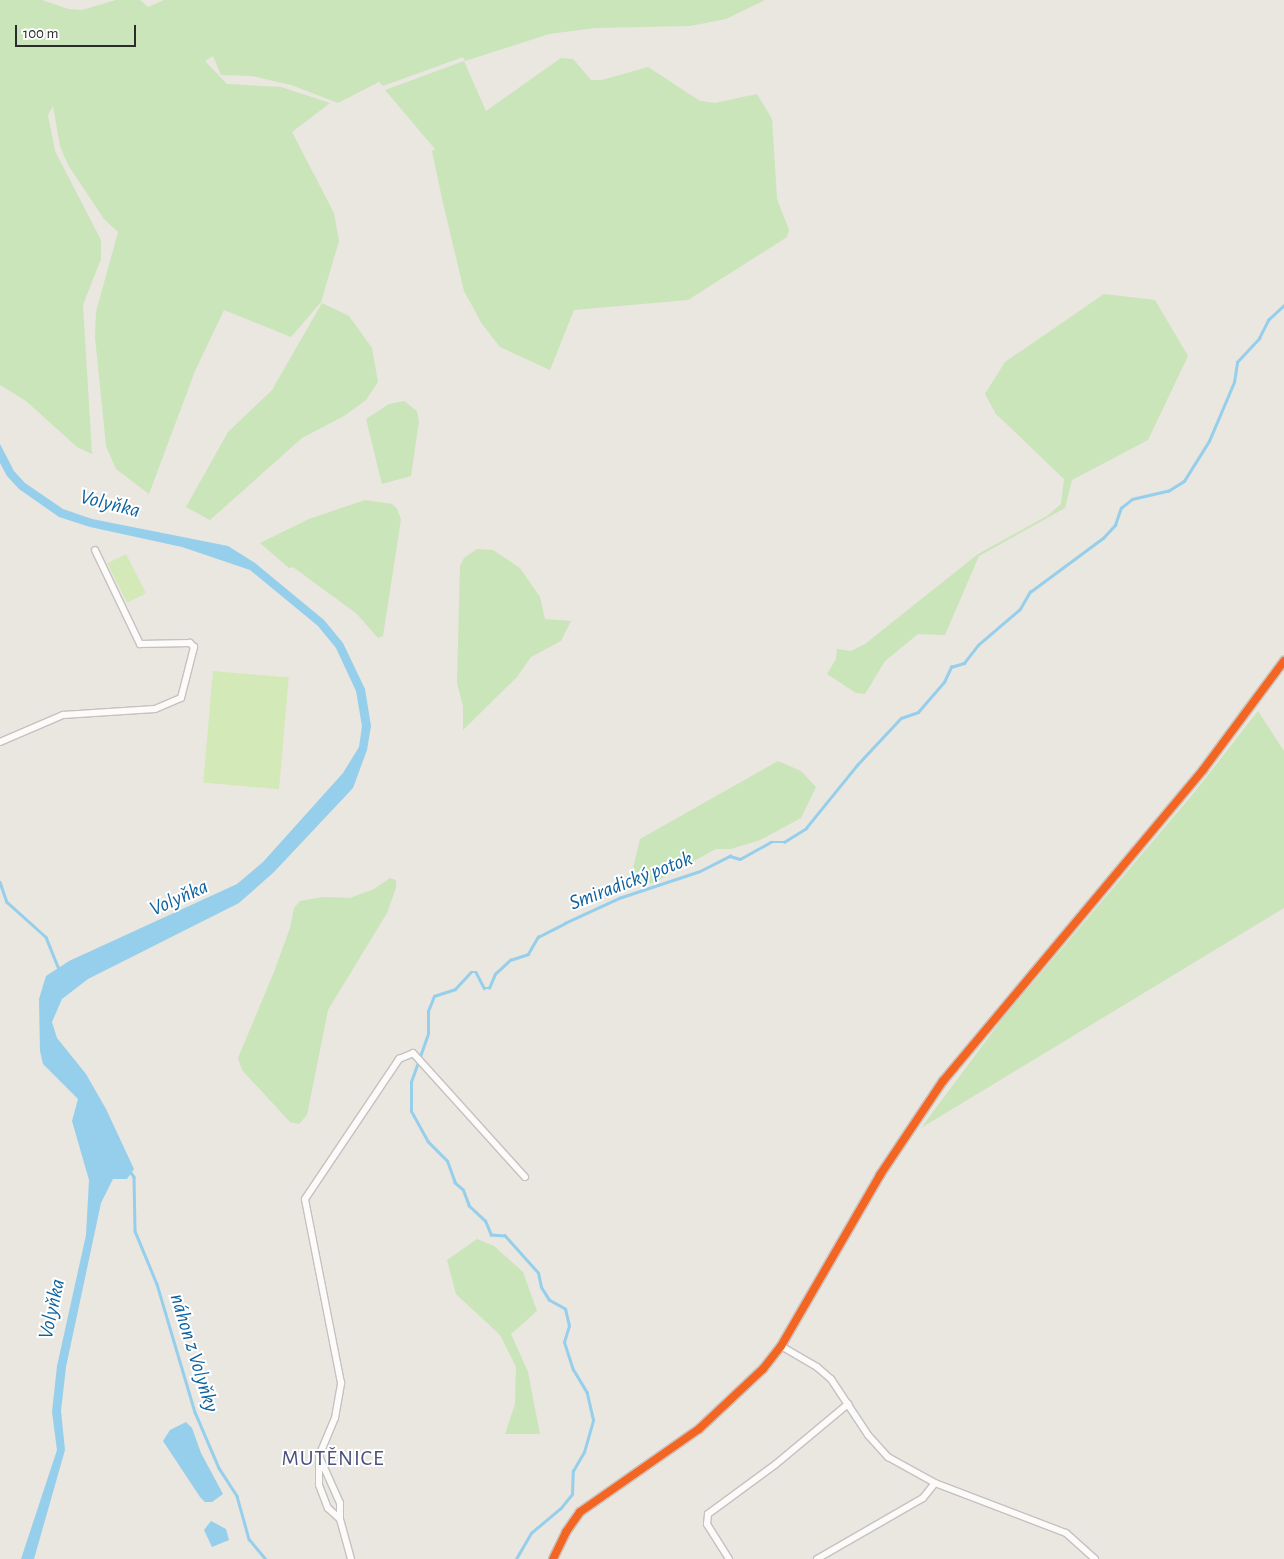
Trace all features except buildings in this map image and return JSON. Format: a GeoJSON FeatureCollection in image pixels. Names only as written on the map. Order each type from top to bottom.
{"type":"FeatureCollection","features":[{"type":"Feature","properties":{"kind":"street"},"geometry":{"type":"LineString","coordinates":[[0,742],[63,715],[155,709],[181,698],[194,647],[190,643],[140,644],[95,550]]}},
{"type":"Feature","properties":{"kind":"street"},"geometry":{"type":"LineString","coordinates":[[553,1559],[566,1532],[580,1512],[722,1411],[781,1346],[880,1175],[943,1080],[1203,770],[1284,661]]}},
{"type":"Feature","properties":{"kind":"street"},"geometry":{"type":"LineString","coordinates":[[340,1519],[328,1508],[319,1485],[319,1456],[335,1418],[341,1383],[305,1199],[399,1059],[413,1053],[525,1177]]}},
{"type":"Feature","properties":{"kind":"street"},"geometry":{"type":"LineString","coordinates":[[781,1346],[816,1366],[831,1379],[888,1457],[935,1483],[1066,1533],[1096,1559]]}},
{"type":"Feature","properties":{"kind":"street"},"geometry":{"type":"LineString","coordinates":[[729,1559],[707,1524],[708,1514],[776,1464],[848,1404]]}},
{"type":"Feature","properties":{"kind":"street"},"geometry":{"type":"LineString","coordinates":[[319,1456],[340,1503],[340,1519],[351,1559]]}},
{"type":"Feature","properties":{"kind":"street"},"geometry":{"type":"LineString","coordinates":[[817,1559],[923,1498],[935,1483]]}},
{"type":"Feature","properties":{"kind":"green space"},"geometry":{"type":"Polygon","coordinates":[[[0,0],[42,0],[68,9],[82,10],[116,0],[140,0],[148,7],[164,0],[765,0],[726,19],[690,26],[595,28],[549,34],[465,61],[463,57],[383,86],[379,82],[338,103],[291,85],[252,76],[221,75],[213,56],[205,61],[227,84],[281,87],[330,103],[292,132],[334,213],[339,241],[321,302],[291,337],[224,310],[195,371],[149,494],[116,469],[106,446],[95,337],[96,312],[118,232],[104,219],[68,165],[60,146],[53,106],[48,115],[55,151],[101,240],[101,259],[83,305],[92,454],[77,447],[26,401],[0,385],[0,0]]]}},
{"type":"Feature","properties":{"kind":"green space"},"geometry":{"type":"Polygon","coordinates":[[[561,58],[573,59],[591,80],[602,80],[648,67],[700,101],[715,103],[757,94],[772,119],[777,199],[789,230],[787,237],[688,300],[574,310],[550,370],[500,347],[482,324],[464,291],[432,151],[435,149],[385,90],[464,61],[486,111],[561,58]]]}},
{"type":"Feature","properties":{"kind":"green space"},"geometry":{"type":"Polygon","coordinates":[[[1104,294],[1155,300],[1188,356],[1148,440],[1072,480],[1065,508],[979,556],[945,635],[918,634],[885,661],[865,694],[856,693],[827,674],[836,659],[837,649],[851,651],[865,644],[978,554],[1047,516],[1061,504],[1064,479],[996,414],[985,394],[1005,362],[1104,294]]]}},
{"type":"Feature","properties":{"kind":"green space"},"geometry":{"type":"Polygon","coordinates":[[[322,303],[349,316],[372,348],[378,382],[366,400],[344,416],[302,438],[210,520],[186,507],[228,432],[272,390],[322,303]]]}},
{"type":"Feature","properties":{"kind":"green space"},"geometry":{"type":"Polygon","coordinates":[[[404,401],[417,411],[419,421],[411,476],[382,484],[366,419],[389,404],[404,401]]]}},
{"type":"Feature","properties":{"kind":"green space"},"geometry":{"type":"Polygon","coordinates":[[[365,500],[392,504],[397,509],[401,519],[383,636],[378,638],[357,614],[293,567],[289,568],[260,543],[309,519],[365,500]]]}},
{"type":"Feature","properties":{"kind":"green space"},"geometry":{"type":"Polygon","coordinates":[[[477,549],[493,550],[520,568],[540,597],[545,619],[571,621],[561,641],[531,657],[517,677],[463,730],[463,706],[457,683],[460,566],[464,558],[477,549]]]}},
{"type":"Feature","properties":{"kind":"green space"},"geometry":{"type":"Polygon","coordinates":[[[126,554],[146,593],[127,603],[107,564],[126,554]]]}},
{"type":"Feature","properties":{"kind":"green space"},"geometry":{"type":"Polygon","coordinates":[[[213,671],[289,678],[279,789],[203,783],[213,671]]]}},
{"type":"Feature","properties":{"kind":"green space"},"geometry":{"type":"Polygon","coordinates":[[[1258,711],[1284,751],[1284,908],[921,1128],[1003,1018],[1197,789],[1258,711]]]}},
{"type":"Feature","properties":{"kind":"green space"},"geometry":{"type":"Polygon","coordinates":[[[778,761],[801,771],[816,787],[801,818],[760,840],[731,849],[716,849],[653,883],[638,883],[632,872],[640,839],[778,761]]]}},
{"type":"Feature","properties":{"kind":"green space"},"geometry":{"type":"Polygon","coordinates":[[[390,878],[396,880],[396,888],[387,913],[328,1010],[307,1115],[299,1124],[290,1122],[242,1070],[238,1058],[274,972],[290,928],[294,908],[300,901],[323,897],[350,898],[374,889],[390,878]]]}},
{"type":"Feature","properties":{"kind":"green space"},"geometry":{"type":"Polygon","coordinates":[[[477,1239],[494,1246],[523,1272],[537,1311],[511,1334],[528,1372],[540,1434],[505,1434],[515,1404],[516,1367],[500,1335],[456,1294],[447,1260],[477,1239]]]}},
{"type":"Feature","properties":{"kind":"water"},"geometry":{"type":"Polygon","coordinates":[[[0,444],[14,471],[25,483],[63,509],[92,519],[228,546],[255,563],[324,620],[343,643],[365,689],[371,726],[367,750],[353,788],[274,872],[239,903],[88,979],[62,999],[52,1022],[57,1038],[86,1074],[106,1109],[134,1169],[127,1179],[113,1179],[101,1203],[66,1367],[61,1411],[65,1450],[34,1559],[21,1559],[57,1450],[52,1412],[57,1366],[86,1235],[89,1180],[72,1121],[78,1099],[43,1064],[40,1051],[39,999],[46,976],[69,961],[237,884],[263,862],[343,773],[359,747],[362,726],[356,691],[336,648],[318,626],[250,570],[182,547],[90,527],[59,517],[19,489],[7,476],[0,463],[0,444]]]}},
{"type":"Feature","properties":{"kind":"water"},"geometry":{"type":"Polygon","coordinates":[[[186,1422],[192,1428],[201,1453],[223,1494],[212,1502],[205,1502],[200,1497],[163,1441],[170,1430],[186,1422]]]}},
{"type":"Feature","properties":{"kind":"water"},"geometry":{"type":"Polygon","coordinates":[[[211,1521],[226,1529],[229,1540],[212,1547],[204,1530],[211,1521]]]}},
{"type":"Feature","properties":{"kind":"waterway","name":"Smiradický potok"},"geometry":{"type":"LineString","coordinates":[[516,1559],[531,1533],[560,1509],[572,1494],[573,1471],[584,1452],[593,1420],[587,1393],[573,1370],[564,1342],[569,1326],[565,1309],[549,1300],[541,1287],[538,1273],[505,1236],[491,1235],[485,1221],[469,1206],[463,1190],[455,1183],[447,1161],[428,1142],[411,1111],[411,1082],[428,1034],[428,1011],[434,996],[455,989],[471,972],[476,972],[484,988],[489,988],[495,974],[510,960],[528,954],[538,937],[565,923],[619,898],[700,871],[730,856],[740,859],[771,842],[784,842],[806,828],[857,765],[901,718],[918,712],[944,682],[951,667],[964,663],[978,645],[1020,609],[1030,592],[1103,538],[1115,525],[1121,508],[1132,499],[1168,491],[1184,481],[1209,441],[1234,382],[1237,362],[1259,338],[1268,320],[1284,305]]}},
{"type":"Feature","properties":{"kind":"waterway"},"geometry":{"type":"LineString","coordinates":[[0,882],[7,902],[46,937],[59,970]]}},
{"type":"Feature","properties":{"kind":"waterway","name":"náhon z Volyňky"},"geometry":{"type":"LineString","coordinates":[[130,1171],[134,1177],[135,1231],[157,1284],[195,1412],[219,1468],[237,1496],[249,1539],[266,1559]]}},
{"type":"Feature","properties":{"kind":"transit line"},"geometry":{"type":"LineString","coordinates":[[553,1559],[566,1532],[580,1512],[699,1429],[763,1369],[781,1346],[880,1175],[943,1081],[1203,770],[1284,661]]}},
{"type":"Feature","properties":{"kind":"district","name":"MUTĚNICE"},"geometry":{"type":"Point","coordinates":[333,1459]}},
{"type":"Feature","properties":{"kind":"water label","name":"Volyňka"},"geometry":{"type":"Point","coordinates":[110,504]}},
{"type":"Feature","properties":{"kind":"water label","name":"Volyňka"},"geometry":{"type":"Point","coordinates":[179,898]}},
{"type":"Feature","properties":{"kind":"water label","name":"Volyňka"},"geometry":{"type":"Point","coordinates":[52,1309]}}]}
